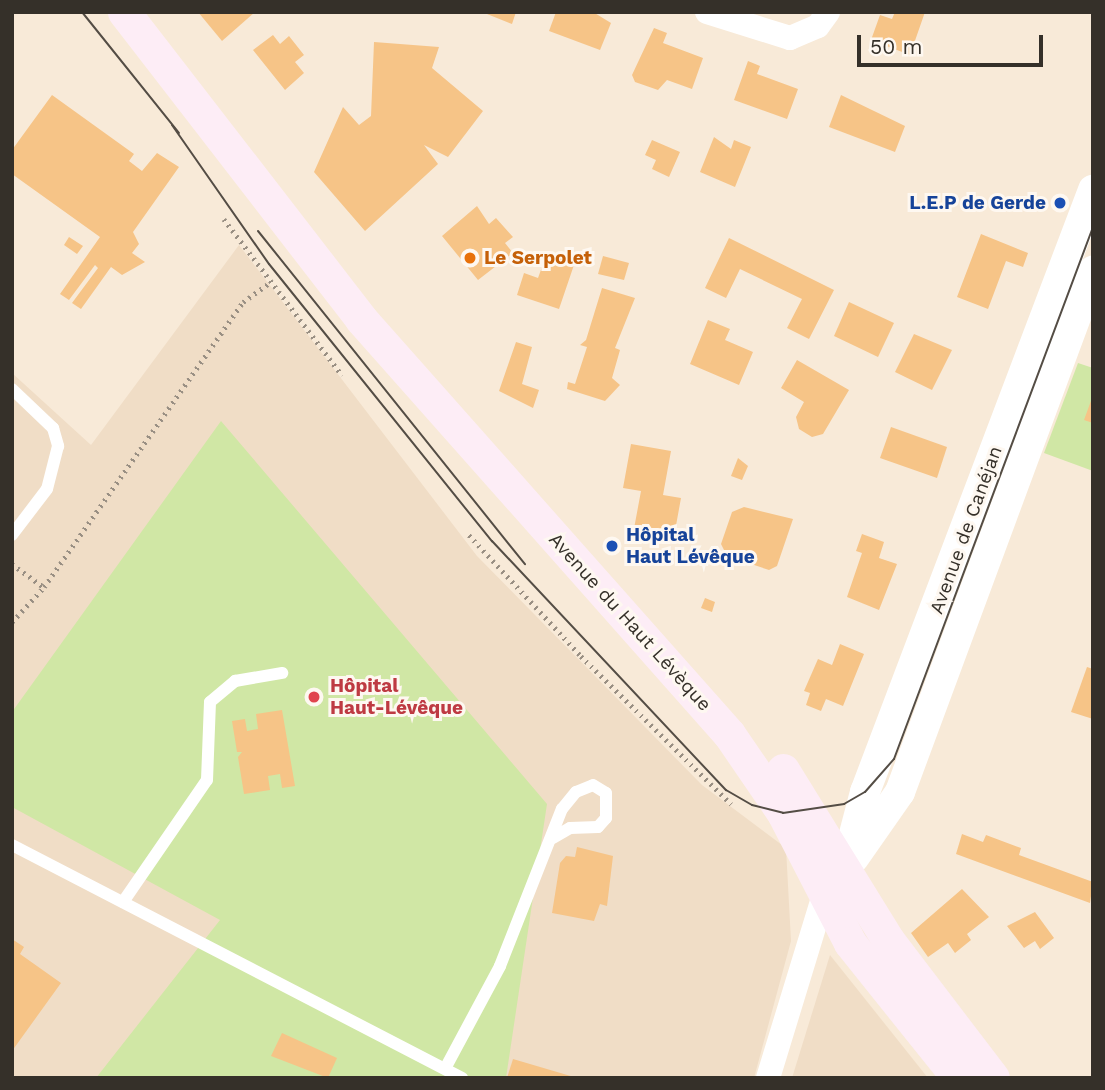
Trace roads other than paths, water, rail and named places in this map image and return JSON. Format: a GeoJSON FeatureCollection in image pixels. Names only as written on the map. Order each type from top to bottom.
{"type":"FeatureCollection","features":[{"type":"Feature","properties":{"kind":"main road","name":"Avenue du Haut Lévèque"},"geometry":{"type":"LineString","coordinates":[[124,12],[267,191],[312,230],[740,715],[782,768],[835,882],[850,943],[958,1078]]}},
{"type":"Feature","properties":{"kind":"main road","name":"Avenue du Haut Lévèque"},"geometry":{"type":"LineString","coordinates":[[835,882],[993,1078]]}},
{"type":"Feature","properties":{"kind":"street"},"geometry":{"type":"LineString","coordinates":[[707,12],[790,38],[818,26],[828,12]]}},
{"type":"Feature","properties":{"kind":"street","name":"Avenue de Canéjan"},"geometry":{"type":"LineString","coordinates":[[768,1078],[864,792],[1093,190]]}},
{"type":"Feature","properties":{"kind":"street","name":"Avenue de Canéjan"},"geometry":{"type":"LineString","coordinates":[[835,882],[895,803],[1081,323],[1093,271]]}},
{"type":"Feature","properties":{"kind":"lane"},"geometry":{"type":"LineString","coordinates":[[12,389],[53,428],[58,446],[47,489],[12,535]]}},
{"type":"Feature","properties":{"kind":"lane"},"geometry":{"type":"LineString","coordinates":[[123,902],[207,780],[210,702],[235,681],[282,673]]}},
{"type":"Feature","properties":{"kind":"lane"},"geometry":{"type":"LineString","coordinates":[[447,1065],[500,965],[553,838],[562,809],[576,792],[593,785],[606,793],[606,818],[598,827],[570,828],[553,838]]}},
{"type":"Feature","properties":{"kind":"lane"},"geometry":{"type":"LineString","coordinates":[[12,845],[447,1065],[462,1078]]}},
{"type":"Feature","properties":{"kind":"lane","name":"Avenue du Haut Lévèque"},"geometry":{"type":"LineString","coordinates":[[835,882],[858,932],[976,1078]]}},
{"type":"Feature","properties":{"kind":"tram line"},"geometry":{"type":"LineString","coordinates":[[82,12],[179,133]]}},
{"type":"Feature","properties":{"kind":"tram line"},"geometry":{"type":"LineString","coordinates":[[172,125],[269,264],[492,541],[726,790],[752,805],[783,813],[844,804],[865,792],[894,759],[1093,227]]}},
{"type":"Feature","properties":{"kind":"tram line"},"geometry":{"type":"LineString","coordinates":[[258,231],[525,564]]}},
{"type":"Feature","properties":{"kind":"place","name":"L.E.P de Gerde"},"geometry":{"type":"Point","coordinates":[1060,203]}},
{"type":"Feature","properties":{"kind":"place","name":"Le Serpolet"},"geometry":{"type":"Point","coordinates":[470,258]}},
{"type":"Feature","properties":{"kind":"place","name":"Hôpital Haut Lévêque"},"geometry":{"type":"Point","coordinates":[612,546]}},
{"type":"Feature","properties":{"kind":"place","name":"Hôpital Haut-Lévêque"},"geometry":{"type":"Point","coordinates":[314,697]}}]}
